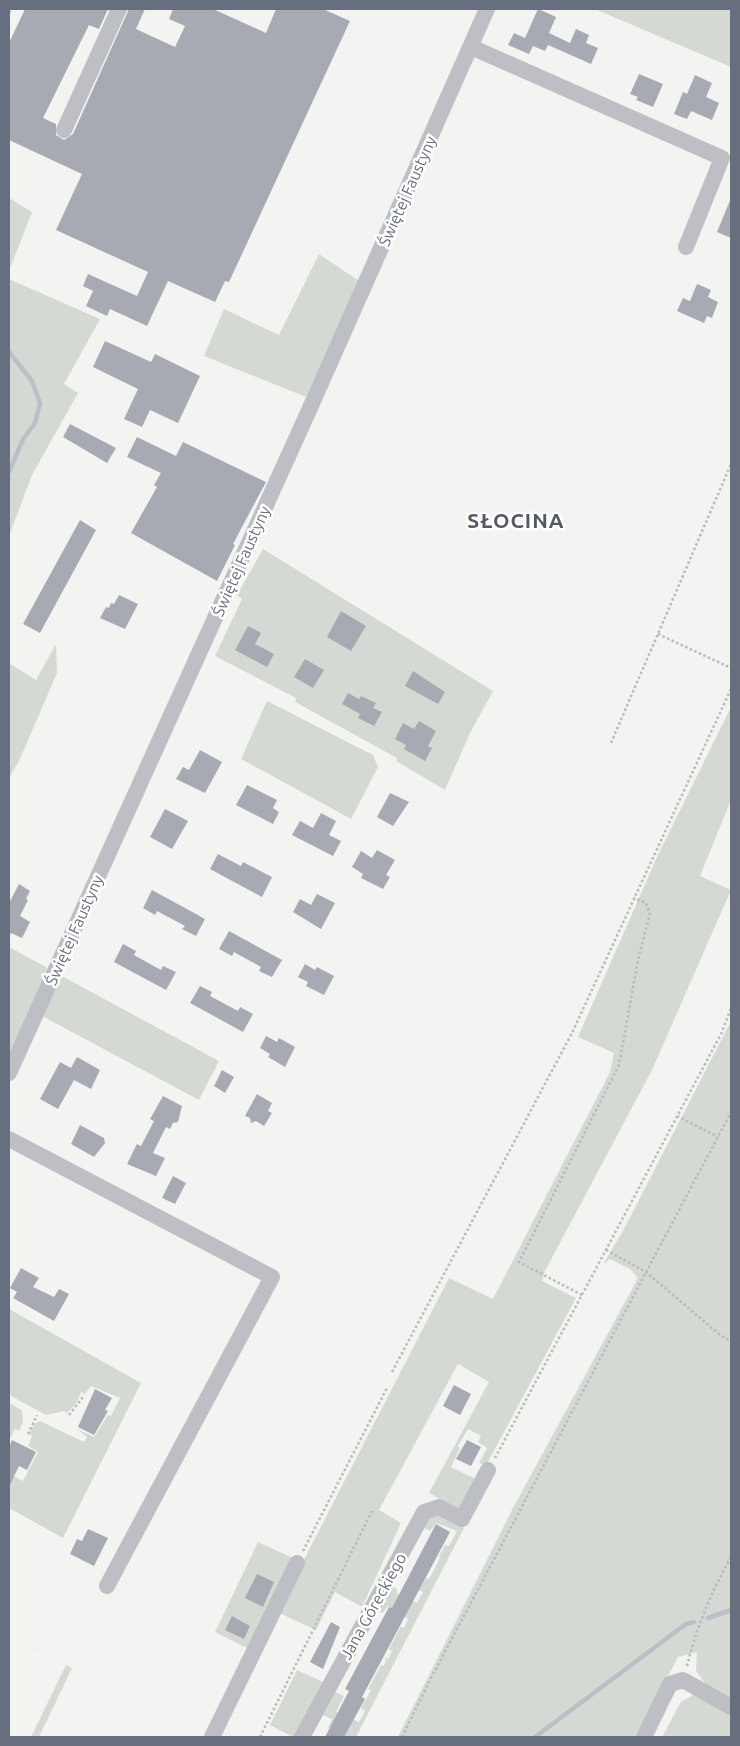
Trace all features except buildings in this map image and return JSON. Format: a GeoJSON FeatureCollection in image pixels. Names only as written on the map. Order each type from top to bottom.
{"type":"FeatureCollection","features":[{"type":"Feature","properties":{"kind":"street"},"geometry":{"type":"LineString","coordinates":[[64,130],[119,9]]}},
{"type":"Feature","properties":{"kind":"street","name":"Świętej Faustyny"},"geometry":{"type":"LineString","coordinates":[[9,1073],[487,9]]}},
{"type":"Feature","properties":{"kind":"street"},"geometry":{"type":"LineString","coordinates":[[471,48],[722,158],[686,247]]}},
{"type":"Feature","properties":{"kind":"street"},"geometry":{"type":"LineString","coordinates":[[9,1139],[272,1278],[107,1586]]}},
{"type":"Feature","properties":{"kind":"street","name":"Jana Góreckiego"},"geometry":{"type":"LineString","coordinates":[[302,1737],[424,1512],[439,1507],[462,1519],[488,1470]]}},
{"type":"Feature","properties":{"kind":"street"},"geometry":{"type":"LineString","coordinates":[[212,1737],[297,1563]]}},
{"type":"Feature","properties":{"kind":"street"},"geometry":{"type":"LineString","coordinates":[[644,1737],[670,1684],[683,1680],[731,1707]]}},
{"type":"Feature","properties":{"kind":"path"},"geometry":{"type":"LineString","coordinates":[[611,743],[731,464]]}},
{"type":"Feature","properties":{"kind":"path"},"geometry":{"type":"LineString","coordinates":[[658,634],[731,668]]}},
{"type":"Feature","properties":{"kind":"path"},"geometry":{"type":"LineString","coordinates":[[392,1372],[572,1033],[731,689]]}},
{"type":"Feature","properties":{"kind":"path"},"geometry":{"type":"LineString","coordinates":[[582,1295],[522,1263],[520,1259],[619,1065],[638,960],[650,914],[646,903],[634,898]]}},
{"type":"Feature","properties":{"kind":"path"},"geometry":{"type":"LineString","coordinates":[[488,1470],[721,1034],[731,1008]]}},
{"type":"Feature","properties":{"kind":"path"},"geometry":{"type":"LineString","coordinates":[[402,1737],[731,1112]]}},
{"type":"Feature","properties":{"kind":"path"},"geometry":{"type":"LineString","coordinates":[[677,1116],[718,1137]]}},
{"type":"Feature","properties":{"kind":"path"},"geometry":{"type":"LineString","coordinates":[[606,1250],[646,1272],[720,1336],[731,1341]]}},
{"type":"Feature","properties":{"kind":"path"},"geometry":{"type":"LineString","coordinates":[[297,1563],[387,1388]]}},
{"type":"Feature","properties":{"kind":"path"},"geometry":{"type":"LineString","coordinates":[[70,1415],[83,1397]]}},
{"type":"Feature","properties":{"kind":"path"},"geometry":{"type":"LineString","coordinates":[[28,1434],[37,1415]]}},
{"type":"Feature","properties":{"kind":"path"},"geometry":{"type":"LineString","coordinates":[[260,1737],[372,1511]]}},
{"type":"Feature","properties":{"kind":"path"},"geometry":{"type":"LineString","coordinates":[[683,1680],[692,1646],[731,1557]]}},
{"type":"Feature","properties":{"kind":"shaded area"},"geometry":{"type":"Polygon","coordinates":[[[595,9],[731,9],[731,67],[595,9]]]}},
{"type":"Feature","properties":{"kind":"shaded area"},"geometry":{"type":"Polygon","coordinates":[[[9,198],[32,212],[9,271],[9,198]]]}},
{"type":"Feature","properties":{"kind":"shaded area"},"geometry":{"type":"Polygon","coordinates":[[[319,254],[359,281],[306,397],[204,356],[224,309],[279,335],[319,254]]]}},
{"type":"Feature","properties":{"kind":"shaded area"},"geometry":{"type":"Polygon","coordinates":[[[9,279],[100,319],[64,384],[78,393],[32,475],[9,536],[9,279]]]}},
{"type":"Feature","properties":{"kind":"shaded area"},"geometry":{"type":"Polygon","coordinates":[[[263,549],[493,691],[470,733],[445,790],[396,761],[397,758],[295,702],[296,698],[215,656],[242,599],[237,595],[263,549]]]}},
{"type":"Feature","properties":{"kind":"shaded area"},"geometry":{"type":"Polygon","coordinates":[[[56,644],[57,673],[19,761],[9,778],[9,663],[36,680],[56,644]]]}},
{"type":"Feature","properties":{"kind":"shaded area"},"geometry":{"type":"Polygon","coordinates":[[[267,701],[373,755],[378,767],[351,819],[241,759],[267,701]]]}},
{"type":"Feature","properties":{"kind":"shaded area"},"geometry":{"type":"Polygon","coordinates":[[[731,707],[731,800],[700,876],[731,890],[652,1070],[545,1271],[542,1281],[576,1298],[487,1464],[479,1463],[487,1448],[478,1442],[481,1436],[468,1429],[458,1446],[460,1448],[451,1467],[476,1479],[462,1511],[429,1493],[489,1382],[458,1364],[379,1510],[401,1523],[362,1607],[335,1592],[316,1630],[277,1612],[449,1278],[493,1299],[610,1072],[614,1053],[578,1037],[657,857],[731,707]]]}},
{"type":"Feature","properties":{"kind":"shaded area"},"geometry":{"type":"Polygon","coordinates":[[[9,947],[46,967],[47,973],[9,1053],[9,947]]]}},
{"type":"Feature","properties":{"kind":"shaded area"},"geometry":{"type":"Polygon","coordinates":[[[60,975],[219,1061],[199,1100],[42,1016],[60,975]]]}},
{"type":"Feature","properties":{"kind":"shaded area"},"geometry":{"type":"Polygon","coordinates":[[[731,1021],[731,1701],[708,1688],[696,1671],[697,1652],[678,1657],[635,1737],[398,1737],[513,1508],[638,1278],[630,1269],[610,1259],[603,1265],[625,1227],[731,1021]]]}},
{"type":"Feature","properties":{"kind":"shaded area"},"geometry":{"type":"Polygon","coordinates":[[[9,1309],[141,1383],[63,1538],[9,1508],[9,1474],[23,1481],[38,1452],[28,1446],[32,1436],[29,1434],[34,1424],[40,1421],[84,1442],[87,1437],[77,1429],[94,1437],[108,1415],[111,1416],[120,1398],[91,1386],[85,1394],[81,1392],[77,1402],[67,1413],[64,1411],[46,1415],[9,1395],[9,1309]]]}},
{"type":"Feature","properties":{"kind":"shaded area"},"geometry":{"type":"Polygon","coordinates":[[[9,1403],[22,1410],[23,1422],[19,1431],[15,1429],[9,1441],[9,1403]]]}},
{"type":"Feature","properties":{"kind":"shaded area"},"geometry":{"type":"Polygon","coordinates":[[[439,1515],[464,1528],[356,1737],[344,1737],[344,1735],[328,1727],[332,1719],[323,1715],[335,1692],[344,1696],[336,1712],[359,1722],[365,1711],[361,1708],[371,1690],[368,1689],[381,1665],[383,1666],[386,1661],[385,1657],[388,1659],[392,1651],[389,1649],[401,1626],[404,1628],[408,1619],[388,1606],[383,1613],[377,1610],[392,1586],[397,1589],[397,1594],[417,1603],[423,1592],[419,1590],[426,1578],[429,1579],[445,1545],[449,1546],[457,1531],[436,1523],[430,1531],[422,1527],[425,1519],[439,1515]]]}},
{"type":"Feature","properties":{"kind":"shaded area"},"geometry":{"type":"Polygon","coordinates":[[[258,1542],[295,1559],[251,1650],[215,1632],[258,1542]]]}},
{"type":"Feature","properties":{"kind":"shaded area"},"geometry":{"type":"Polygon","coordinates":[[[15,1637],[72,1668],[39,1737],[31,1737],[66,1665],[15,1637]]]}},
{"type":"Feature","properties":{"kind":"shaded area"},"geometry":{"type":"Polygon","coordinates":[[[297,1670],[323,1682],[295,1737],[293,1737],[270,1725],[297,1670]]]}},
{"type":"Feature","properties":{"kind":"shaded area"},"geometry":{"type":"Polygon","coordinates":[[[695,1694],[731,1712],[731,1737],[662,1737],[681,1702],[695,1694]]]}},
{"type":"Feature","properties":{"kind":"waterway"},"geometry":{"type":"LineString","coordinates":[[9,352],[32,381],[40,403],[35,423],[23,439],[9,472]]}},
{"type":"Feature","properties":{"kind":"waterway"},"geometry":{"type":"LineString","coordinates":[[708,1618],[731,1610]]}},
{"type":"Feature","properties":{"kind":"waterway"},"geometry":{"type":"LineString","coordinates":[[535,1737],[686,1624],[694,1622]]}},
{"type":"Feature","properties":{"kind":"district","name":"SŁOCINA"},"geometry":{"type":"Point","coordinates":[516,520]}}]}
